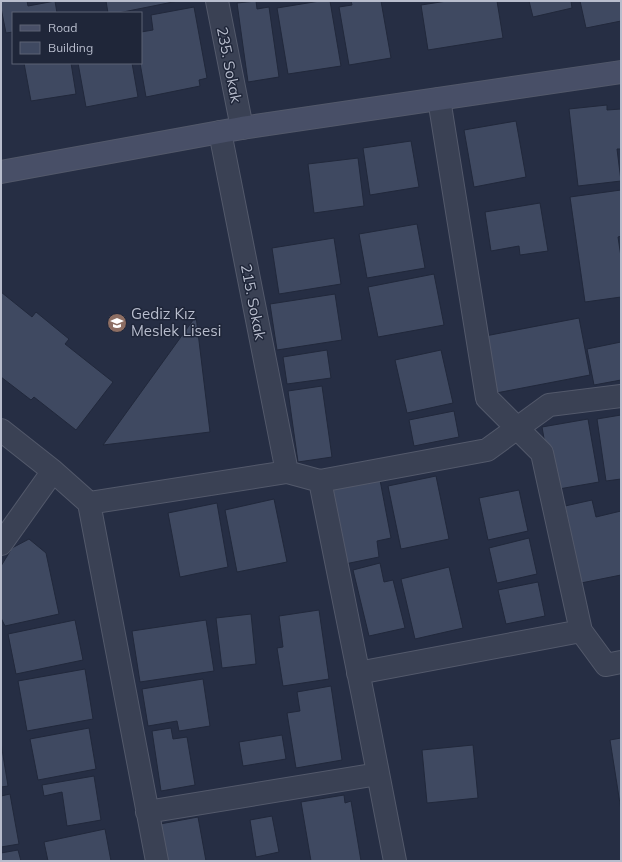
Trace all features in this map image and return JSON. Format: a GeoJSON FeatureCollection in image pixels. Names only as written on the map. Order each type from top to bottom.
{"type":"FeatureCollection","features":[{"type":"Feature","properties":{"kind":"street","name":"235. Sokak"},"geometry":{"type":"LineString","coordinates":[[217,1],[242,128]]}},
{"type":"Feature","properties":{"kind":"street"},"geometry":{"type":"LineString","coordinates":[[2,168],[242,128],[621,72]]}},
{"type":"Feature","properties":{"kind":"street"},"geometry":{"type":"LineString","coordinates":[[439,99],[488,398],[542,454],[582,631],[606,665],[621,662]]}},
{"type":"Feature","properties":{"kind":"street","name":"215. Sokak"},"geometry":{"type":"LineString","coordinates":[[220,132],[287,472]]}},
{"type":"Feature","properties":{"kind":"street"},"geometry":{"type":"LineString","coordinates":[[89,504],[287,472],[320,481],[487,450],[549,405],[621,396]]}},
{"type":"Feature","properties":{"kind":"street"},"geometry":{"type":"LineString","coordinates":[[1,430],[53,471],[89,504],[157,861]]}},
{"type":"Feature","properties":{"kind":"street"},"geometry":{"type":"LineString","coordinates":[[1,544],[53,471]]}},
{"type":"Feature","properties":{"kind":"street"},"geometry":{"type":"LineString","coordinates":[[320,481],[395,861]]}},
{"type":"Feature","properties":{"kind":"street"},"geometry":{"type":"LineString","coordinates":[[358,673],[582,631]]}},
{"type":"Feature","properties":{"kind":"street"},"geometry":{"type":"LineString","coordinates":[[148,812],[378,774]]}},
{"type":"Feature","properties":{"kind":"building"},"geometry":{"type":"Polygon","coordinates":[[[1,1],[27,1],[28,6],[55,1],[57,12],[12,12],[12,32],[6,33],[1,1]]]}},
{"type":"Feature","properties":{"kind":"building"},"geometry":{"type":"Polygon","coordinates":[[[106,1],[178,1],[123,12],[108,12],[106,1]]]}},
{"type":"Feature","properties":{"kind":"building"},"geometry":{"type":"Polygon","coordinates":[[[256,1],[257,9],[269,7],[279,77],[248,82],[237,3],[256,1]]]}},
{"type":"Feature","properties":{"kind":"building"},"geometry":{"type":"Polygon","coordinates":[[[320,1],[330,1],[341,66],[288,74],[277,8],[320,1]]]}},
{"type":"Feature","properties":{"kind":"building"},"geometry":{"type":"Polygon","coordinates":[[[351,1],[381,1],[391,58],[349,65],[339,7],[352,5],[351,1]]]}},
{"type":"Feature","properties":{"kind":"building"},"geometry":{"type":"Polygon","coordinates":[[[447,1],[497,1],[503,38],[428,50],[421,5],[447,1]]]}},
{"type":"Feature","properties":{"kind":"building"},"geometry":{"type":"Polygon","coordinates":[[[529,1],[571,1],[572,8],[533,17],[529,1]]]}},
{"type":"Feature","properties":{"kind":"building"},"geometry":{"type":"Polygon","coordinates":[[[580,1],[621,1],[621,21],[586,28],[580,1]]]}},
{"type":"Feature","properties":{"kind":"building"},"geometry":{"type":"Polygon","coordinates":[[[194,7],[207,78],[199,80],[200,86],[146,97],[140,64],[142,64],[142,32],[153,30],[151,15],[194,7]]]}},
{"type":"Feature","properties":{"kind":"building"},"geometry":{"type":"Polygon","coordinates":[[[24,64],[71,64],[76,94],[31,101],[24,64]]]}},
{"type":"Feature","properties":{"kind":"building"},"geometry":{"type":"Polygon","coordinates":[[[78,64],[132,64],[138,97],[86,107],[78,64]]]}},
{"type":"Feature","properties":{"kind":"building"},"geometry":{"type":"Polygon","coordinates":[[[607,105],[607,110],[621,109],[621,149],[617,149],[621,181],[578,186],[569,109],[607,105]]]}},
{"type":"Feature","properties":{"kind":"building"},"geometry":{"type":"Polygon","coordinates":[[[516,121],[526,177],[474,187],[464,130],[516,121]]]}},
{"type":"Feature","properties":{"kind":"building"},"geometry":{"type":"Polygon","coordinates":[[[411,141],[419,187],[370,195],[363,148],[411,141]]]}},
{"type":"Feature","properties":{"kind":"building"},"geometry":{"type":"Polygon","coordinates":[[[358,158],[364,206],[314,213],[308,164],[358,158]]]}},
{"type":"Feature","properties":{"kind":"building"},"geometry":{"type":"Polygon","coordinates":[[[621,190],[621,236],[618,237],[621,257],[621,297],[585,302],[570,197],[621,190]]]}},
{"type":"Feature","properties":{"kind":"building"},"geometry":{"type":"Polygon","coordinates":[[[540,203],[548,251],[520,255],[519,246],[491,251],[485,212],[540,203]]]}},
{"type":"Feature","properties":{"kind":"building"},"geometry":{"type":"Polygon","coordinates":[[[417,224],[425,268],[367,278],[359,234],[417,224]]]}},
{"type":"Feature","properties":{"kind":"building"},"geometry":{"type":"Polygon","coordinates":[[[334,238],[341,284],[279,294],[272,248],[334,238]]]}},
{"type":"Feature","properties":{"kind":"building"},"geometry":{"type":"Polygon","coordinates":[[[434,274],[444,325],[378,337],[368,287],[434,274]]]}},
{"type":"Feature","properties":{"kind":"building"},"geometry":{"type":"Polygon","coordinates":[[[1,292],[32,317],[36,312],[69,339],[65,344],[113,382],[76,430],[34,397],[31,400],[1,377],[1,292]]]}},
{"type":"Feature","properties":{"kind":"building"},"geometry":{"type":"Polygon","coordinates":[[[335,294],[342,340],[277,350],[270,304],[335,294]]]}},
{"type":"Feature","properties":{"kind":"building"},"geometry":{"type":"Polygon","coordinates":[[[196,316],[210,432],[103,445],[196,316]]]}},
{"type":"Feature","properties":{"kind":"building"},"geometry":{"type":"Polygon","coordinates":[[[579,318],[590,375],[491,394],[480,337],[579,318]]]}},
{"type":"Feature","properties":{"kind":"building"},"geometry":{"type":"Polygon","coordinates":[[[621,342],[621,380],[594,385],[587,349],[621,342]]]}},
{"type":"Feature","properties":{"kind":"building"},"geometry":{"type":"Polygon","coordinates":[[[327,350],[331,378],[287,384],[283,357],[327,350]]]}},
{"type":"Feature","properties":{"kind":"building"},"geometry":{"type":"Polygon","coordinates":[[[441,350],[453,403],[407,413],[395,360],[441,350]]]}},
{"type":"Feature","properties":{"kind":"building"},"geometry":{"type":"Polygon","coordinates":[[[322,386],[332,457],[298,462],[288,391],[322,386]]]}},
{"type":"Feature","properties":{"kind":"building"},"geometry":{"type":"Polygon","coordinates":[[[454,411],[459,437],[414,446],[409,420],[454,411]]]}},
{"type":"Feature","properties":{"kind":"building"},"geometry":{"type":"Polygon","coordinates":[[[621,415],[621,479],[606,481],[597,419],[621,415]]]}},
{"type":"Feature","properties":{"kind":"building"},"geometry":{"type":"Polygon","coordinates":[[[588,419],[599,482],[553,490],[542,427],[588,419]]]}},
{"type":"Feature","properties":{"kind":"building"},"geometry":{"type":"Polygon","coordinates":[[[436,476],[449,539],[401,549],[388,486],[436,476]]]}},
{"type":"Feature","properties":{"kind":"building"},"geometry":{"type":"Polygon","coordinates":[[[380,480],[391,538],[377,541],[379,557],[340,565],[326,490],[380,480]]]}},
{"type":"Feature","properties":{"kind":"building"},"geometry":{"type":"Polygon","coordinates":[[[519,490],[528,531],[488,540],[479,498],[519,490]]]}},
{"type":"Feature","properties":{"kind":"building"},"geometry":{"type":"Polygon","coordinates":[[[274,499],[287,562],[237,572],[225,510],[274,499]]]}},
{"type":"Feature","properties":{"kind":"building"},"geometry":{"type":"Polygon","coordinates":[[[592,500],[596,517],[621,511],[621,575],[581,583],[565,506],[592,500]]]}},
{"type":"Feature","properties":{"kind":"building"},"geometry":{"type":"Polygon","coordinates":[[[217,503],[228,567],[180,577],[168,513],[217,503]]]}},
{"type":"Feature","properties":{"kind":"building"},"geometry":{"type":"Polygon","coordinates":[[[529,538],[537,574],[497,583],[489,548],[529,538]]]}},
{"type":"Feature","properties":{"kind":"building"},"geometry":{"type":"Polygon","coordinates":[[[29,539],[46,553],[59,614],[5,626],[1,618],[1,566],[12,548],[29,539]]]}},
{"type":"Feature","properties":{"kind":"building"},"geometry":{"type":"Polygon","coordinates":[[[380,563],[384,582],[393,580],[405,628],[369,636],[353,570],[380,563]]]}},
{"type":"Feature","properties":{"kind":"building"},"geometry":{"type":"Polygon","coordinates":[[[449,567],[463,628],[415,639],[401,579],[449,567]]]}},
{"type":"Feature","properties":{"kind":"building"},"geometry":{"type":"Polygon","coordinates":[[[538,582],[545,616],[506,624],[498,590],[538,582]]]}},
{"type":"Feature","properties":{"kind":"building"},"geometry":{"type":"Polygon","coordinates":[[[319,610],[329,679],[283,686],[277,648],[283,647],[279,616],[319,610]]]}},
{"type":"Feature","properties":{"kind":"building"},"geometry":{"type":"Polygon","coordinates":[[[251,614],[256,664],[222,668],[216,618],[251,614]]]}},
{"type":"Feature","properties":{"kind":"building"},"geometry":{"type":"Polygon","coordinates":[[[75,620],[83,660],[16,674],[8,634],[75,620]]]}},
{"type":"Feature","properties":{"kind":"building"},"geometry":{"type":"Polygon","coordinates":[[[206,620],[214,671],[140,682],[132,631],[206,620]]]}},
{"type":"Feature","properties":{"kind":"building"},"geometry":{"type":"Polygon","coordinates":[[[85,669],[93,719],[27,731],[18,681],[85,669]]]}},
{"type":"Feature","properties":{"kind":"building"},"geometry":{"type":"Polygon","coordinates":[[[203,679],[210,726],[179,731],[177,721],[148,726],[142,689],[203,679]]]}},
{"type":"Feature","properties":{"kind":"building"},"geometry":{"type":"Polygon","coordinates":[[[331,686],[342,760],[296,768],[287,713],[300,711],[297,692],[331,686]]]}},
{"type":"Feature","properties":{"kind":"building"},"geometry":{"type":"Polygon","coordinates":[[[89,728],[96,769],[38,780],[30,739],[89,728]]]}},
{"type":"Feature","properties":{"kind":"building"},"geometry":{"type":"Polygon","coordinates":[[[171,728],[173,739],[187,737],[195,785],[161,791],[152,731],[171,728]]]}},
{"type":"Feature","properties":{"kind":"building"},"geometry":{"type":"Polygon","coordinates":[[[282,735],[286,759],[243,766],[239,742],[282,735]]]}},
{"type":"Feature","properties":{"kind":"building"},"geometry":{"type":"Polygon","coordinates":[[[621,738],[621,810],[610,740],[621,738]]]}},
{"type":"Feature","properties":{"kind":"building"},"geometry":{"type":"Polygon","coordinates":[[[1,743],[8,786],[1,787],[1,743]]]}},
{"type":"Feature","properties":{"kind":"building"},"geometry":{"type":"Polygon","coordinates":[[[473,745],[478,798],[427,803],[422,750],[473,745]]]}},
{"type":"Feature","properties":{"kind":"building"},"geometry":{"type":"Polygon","coordinates":[[[94,776],[101,820],[67,826],[62,792],[44,796],[42,785],[94,776]]]}},
{"type":"Feature","properties":{"kind":"building"},"geometry":{"type":"Polygon","coordinates":[[[10,794],[19,844],[1,847],[1,796],[10,794]]]}},
{"type":"Feature","properties":{"kind":"building"},"geometry":{"type":"Polygon","coordinates":[[[344,795],[345,803],[351,801],[361,861],[311,861],[301,802],[344,795]]]}},
{"type":"Feature","properties":{"kind":"building"},"geometry":{"type":"Polygon","coordinates":[[[272,816],[279,852],[256,857],[250,820],[272,816]]]}},
{"type":"Feature","properties":{"kind":"building"},"geometry":{"type":"Polygon","coordinates":[[[198,817],[206,861],[166,861],[160,824],[198,817]]]}},
{"type":"Feature","properties":{"kind":"building"},"geometry":{"type":"Polygon","coordinates":[[[105,829],[111,861],[48,861],[44,842],[105,829]]]}},
{"type":"Feature","properties":{"kind":"building"},"geometry":{"type":"Polygon","coordinates":[[[18,850],[21,861],[1,861],[1,853],[18,850]]]}},
{"type":"Feature","properties":{"kind":"place","name":"Gediz Kız Meslek Lisesi"},"geometry":{"type":"Point","coordinates":[117,323]}}]}
